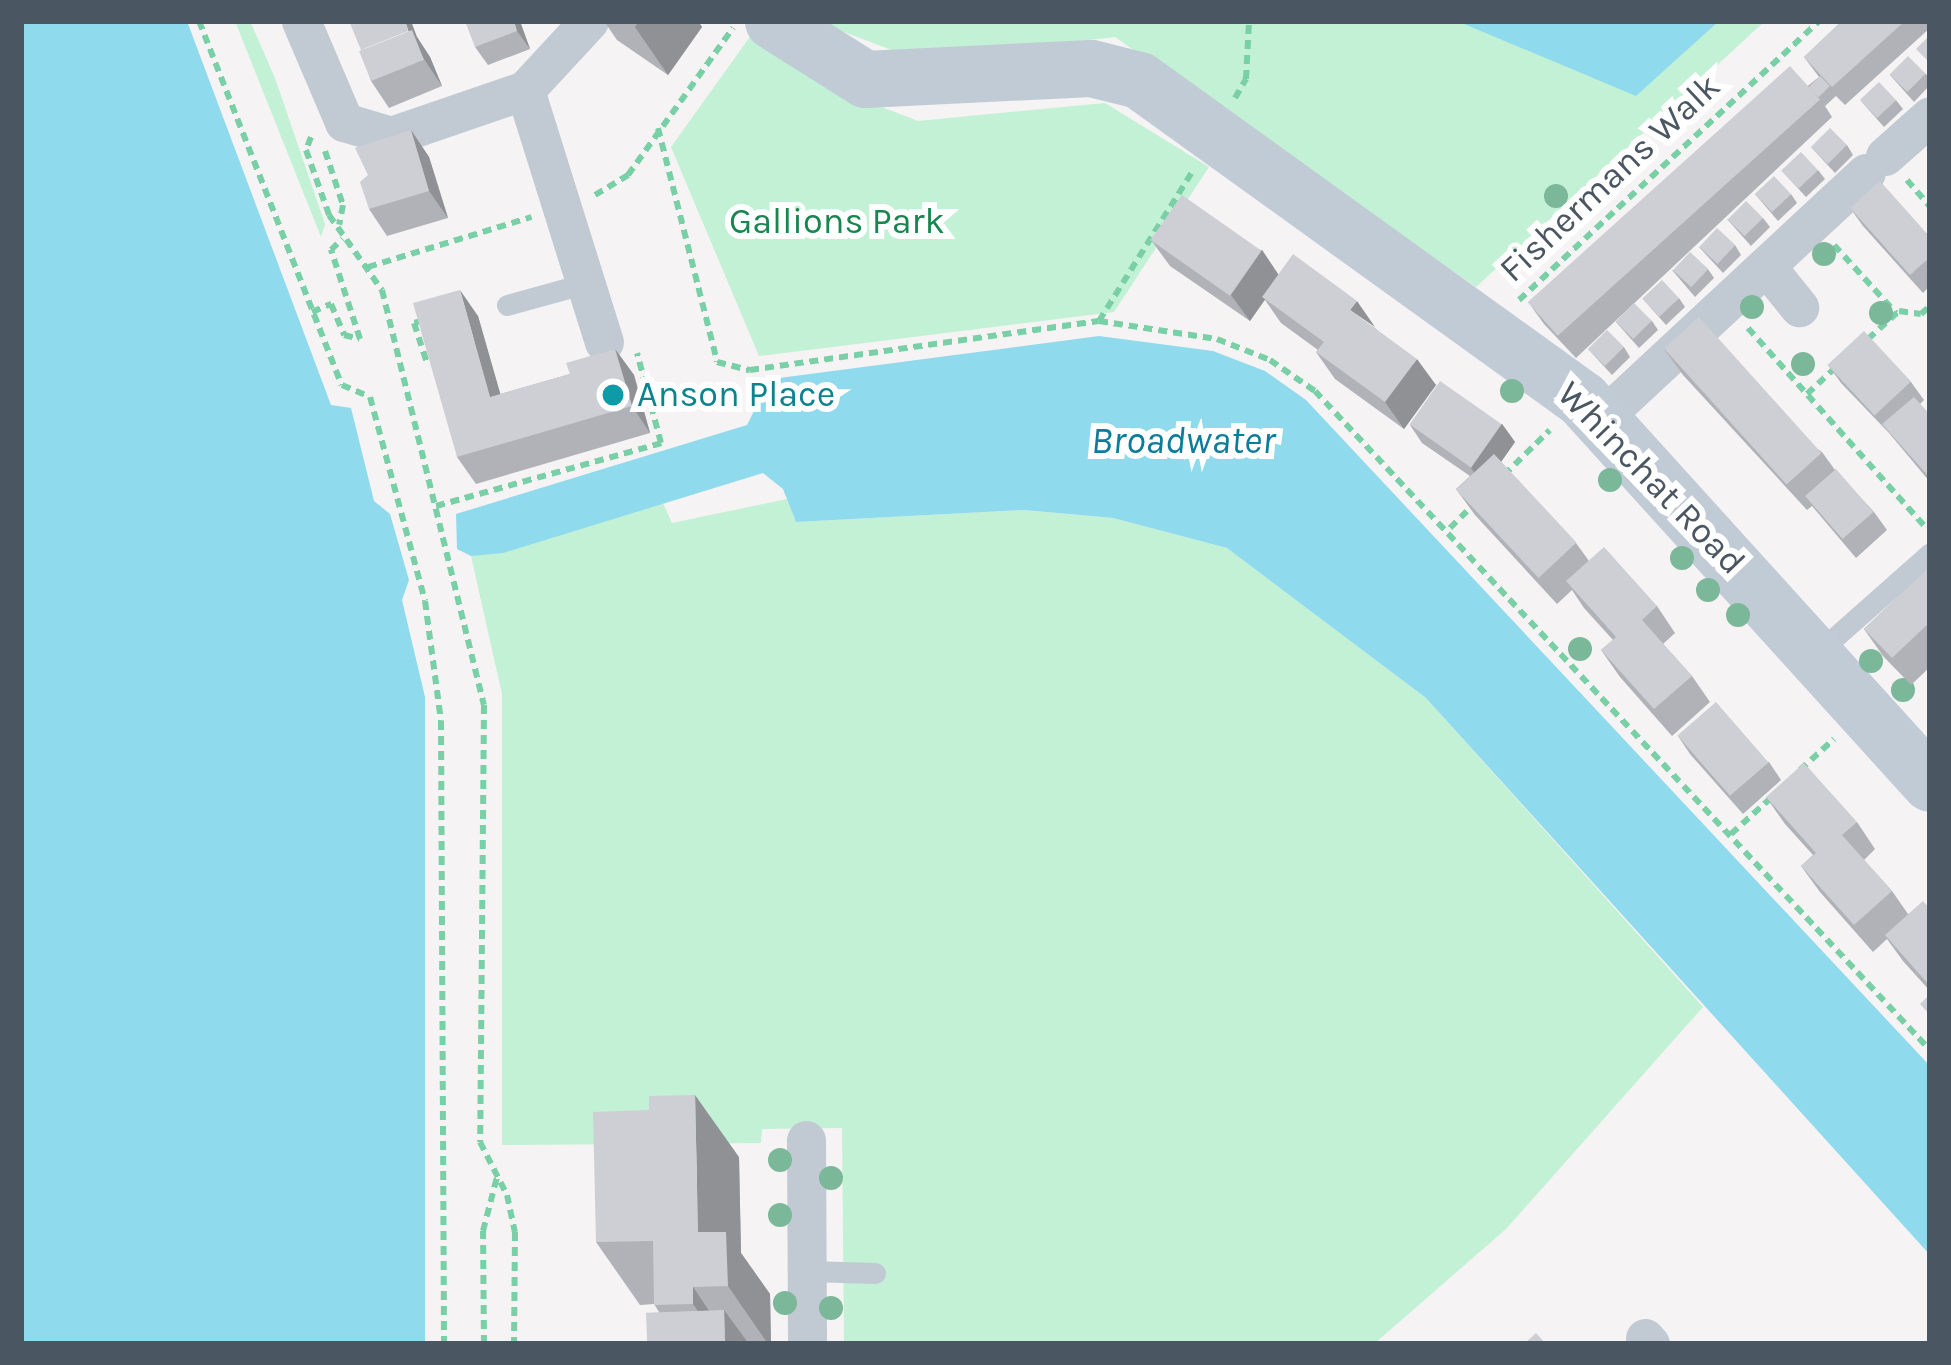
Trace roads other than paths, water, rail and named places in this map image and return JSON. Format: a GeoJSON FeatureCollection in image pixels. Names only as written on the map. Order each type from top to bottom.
{"type":"FeatureCollection","features":[{"type":"Feature","properties":{"kind":"street"},"geometry":{"type":"LineString","coordinates":[[301,21],[344,122],[371,135],[458,118],[525,90],[590,21]]}},
{"type":"Feature","properties":{"kind":"street","name":"Whinchat Road"},"geometry":{"type":"LineString","coordinates":[[773,21],[865,79],[1117,70],[1490,326],[1592,409],[1930,783]]}},
{"type":"Feature","properties":{"kind":"street"},"geometry":{"type":"LineString","coordinates":[[525,90],[604,342]]}},
{"type":"Feature","properties":{"kind":"street"},"geometry":{"type":"LineString","coordinates":[[1592,409],[1726,303],[1930,116]]}},
{"type":"Feature","properties":{"kind":"street"},"geometry":{"type":"LineString","coordinates":[[1766,266],[1799,307]]}},
{"type":"Feature","properties":{"kind":"street"},"geometry":{"type":"LineString","coordinates":[[806,1141],[807,1344]]}},
{"type":"Feature","properties":{"kind":"lane"},"geometry":{"type":"LineString","coordinates":[[507,305],[587,283]]}},
{"type":"Feature","properties":{"kind":"lane"},"geometry":{"type":"LineString","coordinates":[[1816,654],[1930,553]]}},
{"type":"Feature","properties":{"kind":"lane"},"geometry":{"type":"LineString","coordinates":[[807,1271],[875,1273]]}},
{"type":"Feature","properties":{"kind":"water"},"geometry":{"type":"Polygon","coordinates":[[[21,21],[187,21],[331,405],[351,408],[374,501],[390,514],[409,580],[402,600],[425,697],[425,1344],[21,1344],[21,21]]]}},
{"type":"Feature","properties":{"kind":"water"},"geometry":{"type":"Polygon","coordinates":[[[1457,21],[1719,21],[1636,96],[1457,21]]]}},
{"type":"Feature","properties":{"kind":"water","name":"Broadwater"},"geometry":{"type":"Polygon","coordinates":[[[1099,336],[1213,351],[1265,371],[1306,400],[1930,1066],[1930,1255],[1426,698],[1227,548],[1113,518],[1024,510],[796,522],[783,489],[763,473],[503,553],[471,556],[457,549],[456,514],[747,425],[760,399],[756,381],[1099,336]]]}},
{"type":"Feature","properties":{"kind":"place","name":"Anson Place"},"geometry":{"type":"Point","coordinates":[613,395]}},
{"type":"Feature","properties":{"kind":"park label","name":"Gallions Park"},"geometry":{"type":"Point","coordinates":[837,222]}}]}
